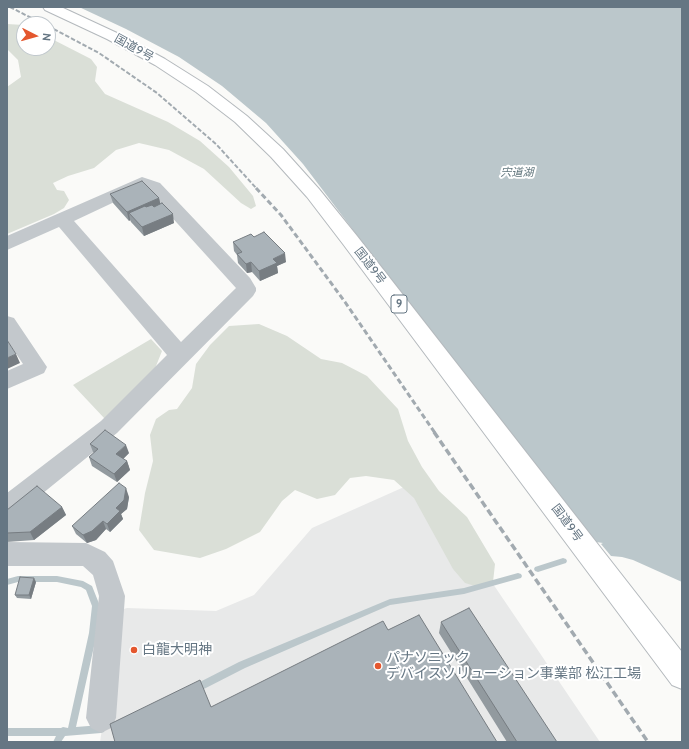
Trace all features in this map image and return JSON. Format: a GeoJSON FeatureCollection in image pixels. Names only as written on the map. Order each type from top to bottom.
{"type":"FeatureCollection","features":[{"type":"Feature","properties":{"kind":"highway","name":"国道9号"},"geometry":{"type":"LineString","coordinates":[[50,7],[112,36],[160,62],[202,90],[241,119],[277,153],[313,193],[359,252],[682,674]]}},
{"type":"Feature","properties":{"kind":"street"},"geometry":{"type":"LineString","coordinates":[[7,244],[142,182],[154,187],[243,282],[246,288],[246,291],[109,427],[7,507]]}},
{"type":"Feature","properties":{"kind":"street"},"geometry":{"type":"LineString","coordinates":[[62,219],[180,356]]}},
{"type":"Feature","properties":{"kind":"street"},"geometry":{"type":"LineString","coordinates":[[7,323],[36,367],[7,381]]}},
{"type":"Feature","properties":{"kind":"street"},"geometry":{"type":"LineString","coordinates":[[7,554],[86,555],[96,560],[104,569],[112,596],[101,718]]}},
{"type":"Feature","properties":{"kind":"shaded area"},"geometry":{"type":"Polygon","coordinates":[[[7,24],[16,25],[16,56],[56,56],[56,41],[91,59],[97,67],[95,81],[105,94],[168,122],[200,141],[229,167],[253,196],[256,206],[251,209],[241,203],[204,169],[169,150],[139,143],[116,150],[94,168],[68,176],[53,183],[57,190],[64,191],[69,200],[64,208],[54,214],[7,234],[7,87],[21,77],[18,60],[7,49],[7,24]]]}},
{"type":"Feature","properties":{"kind":"shaded area"},"geometry":{"type":"Polygon","coordinates":[[[259,324],[287,336],[321,359],[342,363],[367,376],[398,409],[408,441],[422,467],[439,491],[467,517],[495,564],[493,582],[475,586],[465,583],[453,569],[414,498],[394,480],[366,476],[350,478],[335,495],[317,499],[295,490],[282,501],[260,532],[226,549],[200,558],[154,550],[139,530],[145,493],[153,461],[150,435],[156,419],[169,410],[177,409],[192,388],[196,364],[210,345],[229,326],[259,324]]]}},
{"type":"Feature","properties":{"kind":"shaded area"},"geometry":{"type":"Polygon","coordinates":[[[151,339],[162,351],[154,371],[105,419],[73,385],[151,339]]]}},
{"type":"Feature","properties":{"kind":"shaded area"},"geometry":{"type":"Polygon","coordinates":[[[422,479],[600,742],[100,742],[120,610],[127,608],[216,611],[254,595],[312,528],[422,479]]]}},
{"type":"Feature","properties":{"kind":"water","name":"宍道湖"},"geometry":{"type":"Polygon","coordinates":[[[79,7],[682,7],[682,582],[633,560],[611,556],[601,544],[603,543],[596,542],[375,259],[303,164],[266,123],[222,86],[179,57],[126,29],[79,7]]]}},
{"type":"Feature","properties":{"kind":"building"},"geometry":{"type":"Polygon","coordinates":[[[142,181],[159,198],[127,212],[110,194],[142,181]]]}},
{"type":"Feature","properties":{"kind":"building"},"geometry":{"type":"Polygon","coordinates":[[[162,203],[173,214],[142,227],[129,213],[145,206],[152,205],[154,207],[162,203]]]}},
{"type":"Feature","properties":{"kind":"building"},"geometry":{"type":"Polygon","coordinates":[[[264,232],[285,253],[273,259],[277,263],[259,271],[251,262],[246,264],[237,254],[242,252],[233,242],[251,234],[254,237],[264,232]]]}},
{"type":"Feature","properties":{"kind":"building"},"geometry":{"type":"Polygon","coordinates":[[[7,340],[16,354],[7,358],[7,340]]]}},
{"type":"Feature","properties":{"kind":"building"},"geometry":{"type":"Polygon","coordinates":[[[105,430],[126,445],[116,454],[127,461],[114,474],[89,457],[98,449],[90,444],[105,430]]]}},
{"type":"Feature","properties":{"kind":"building"},"geometry":{"type":"Polygon","coordinates":[[[119,483],[126,488],[124,500],[116,508],[120,511],[107,524],[103,521],[92,531],[83,535],[72,526],[119,483]]]}},
{"type":"Feature","properties":{"kind":"building"},"geometry":{"type":"Polygon","coordinates":[[[37,486],[62,507],[30,532],[7,533],[7,510],[37,486]]]}},
{"type":"Feature","properties":{"kind":"building"},"geometry":{"type":"Polygon","coordinates":[[[20,577],[34,578],[29,595],[15,595],[20,577]]]}},
{"type":"Feature","properties":{"kind":"building","name":"パナソニック デバイスソリューション事業部 松江工場"},"geometry":{"type":"Polygon","coordinates":[[[469,608],[557,742],[517,742],[441,622],[469,608]]]}},
{"type":"Feature","properties":{"kind":"building","name":"パナソニック デバイスソリューション事業部 松江工場"},"geometry":{"type":"Polygon","coordinates":[[[419,615],[497,742],[115,742],[110,724],[200,680],[211,707],[383,621],[388,630],[419,615]]]}},
{"type":"Feature","properties":{"kind":"waterway"},"geometry":{"type":"LineString","coordinates":[[538,569],[563,561]]}},
{"type":"Feature","properties":{"kind":"waterway"},"geometry":{"type":"LineString","coordinates":[[195,689],[242,665],[390,602],[464,591],[518,576]]}},
{"type":"Feature","properties":{"kind":"waterway"},"geometry":{"type":"LineString","coordinates":[[7,582],[18,579],[57,579],[83,584],[89,588],[96,606],[93,633],[71,732]]}},
{"type":"Feature","properties":{"kind":"waterway"},"geometry":{"type":"LineString","coordinates":[[71,732],[101,729]]}},
{"type":"Feature","properties":{"kind":"waterway"},"geometry":{"type":"LineString","coordinates":[[7,732],[62,732]]}},
{"type":"Feature","properties":{"kind":"waterway"},"geometry":{"type":"LineString","coordinates":[[57,742],[62,732]]}},
{"type":"Feature","properties":{"kind":"waterway"},"geometry":{"type":"LineString","coordinates":[[62,732],[71,732]]}},
{"type":"Feature","properties":{"kind":"railway"},"geometry":{"type":"LineString","coordinates":[[10,7],[27,16]]}},
{"type":"Feature","properties":{"kind":"railway"},"geometry":{"type":"LineString","coordinates":[[56,30],[99,53],[157,93],[216,144],[257,189]]}},
{"type":"Feature","properties":{"kind":"railway"},"geometry":{"type":"LineString","coordinates":[[256,188],[281,215],[345,302],[435,433]]}},
{"type":"Feature","properties":{"kind":"railway"},"geometry":{"type":"LineString","coordinates":[[434,432],[648,742]]}},
{"type":"Feature","properties":{"kind":"place","name":"白龍大明神"},"geometry":{"type":"Point","coordinates":[134,650]}},
{"type":"Feature","properties":{"kind":"place","name":"パナソニック デバイスソリューション事業部 松江工場"},"geometry":{"type":"Point","coordinates":[378,666]}}]}
